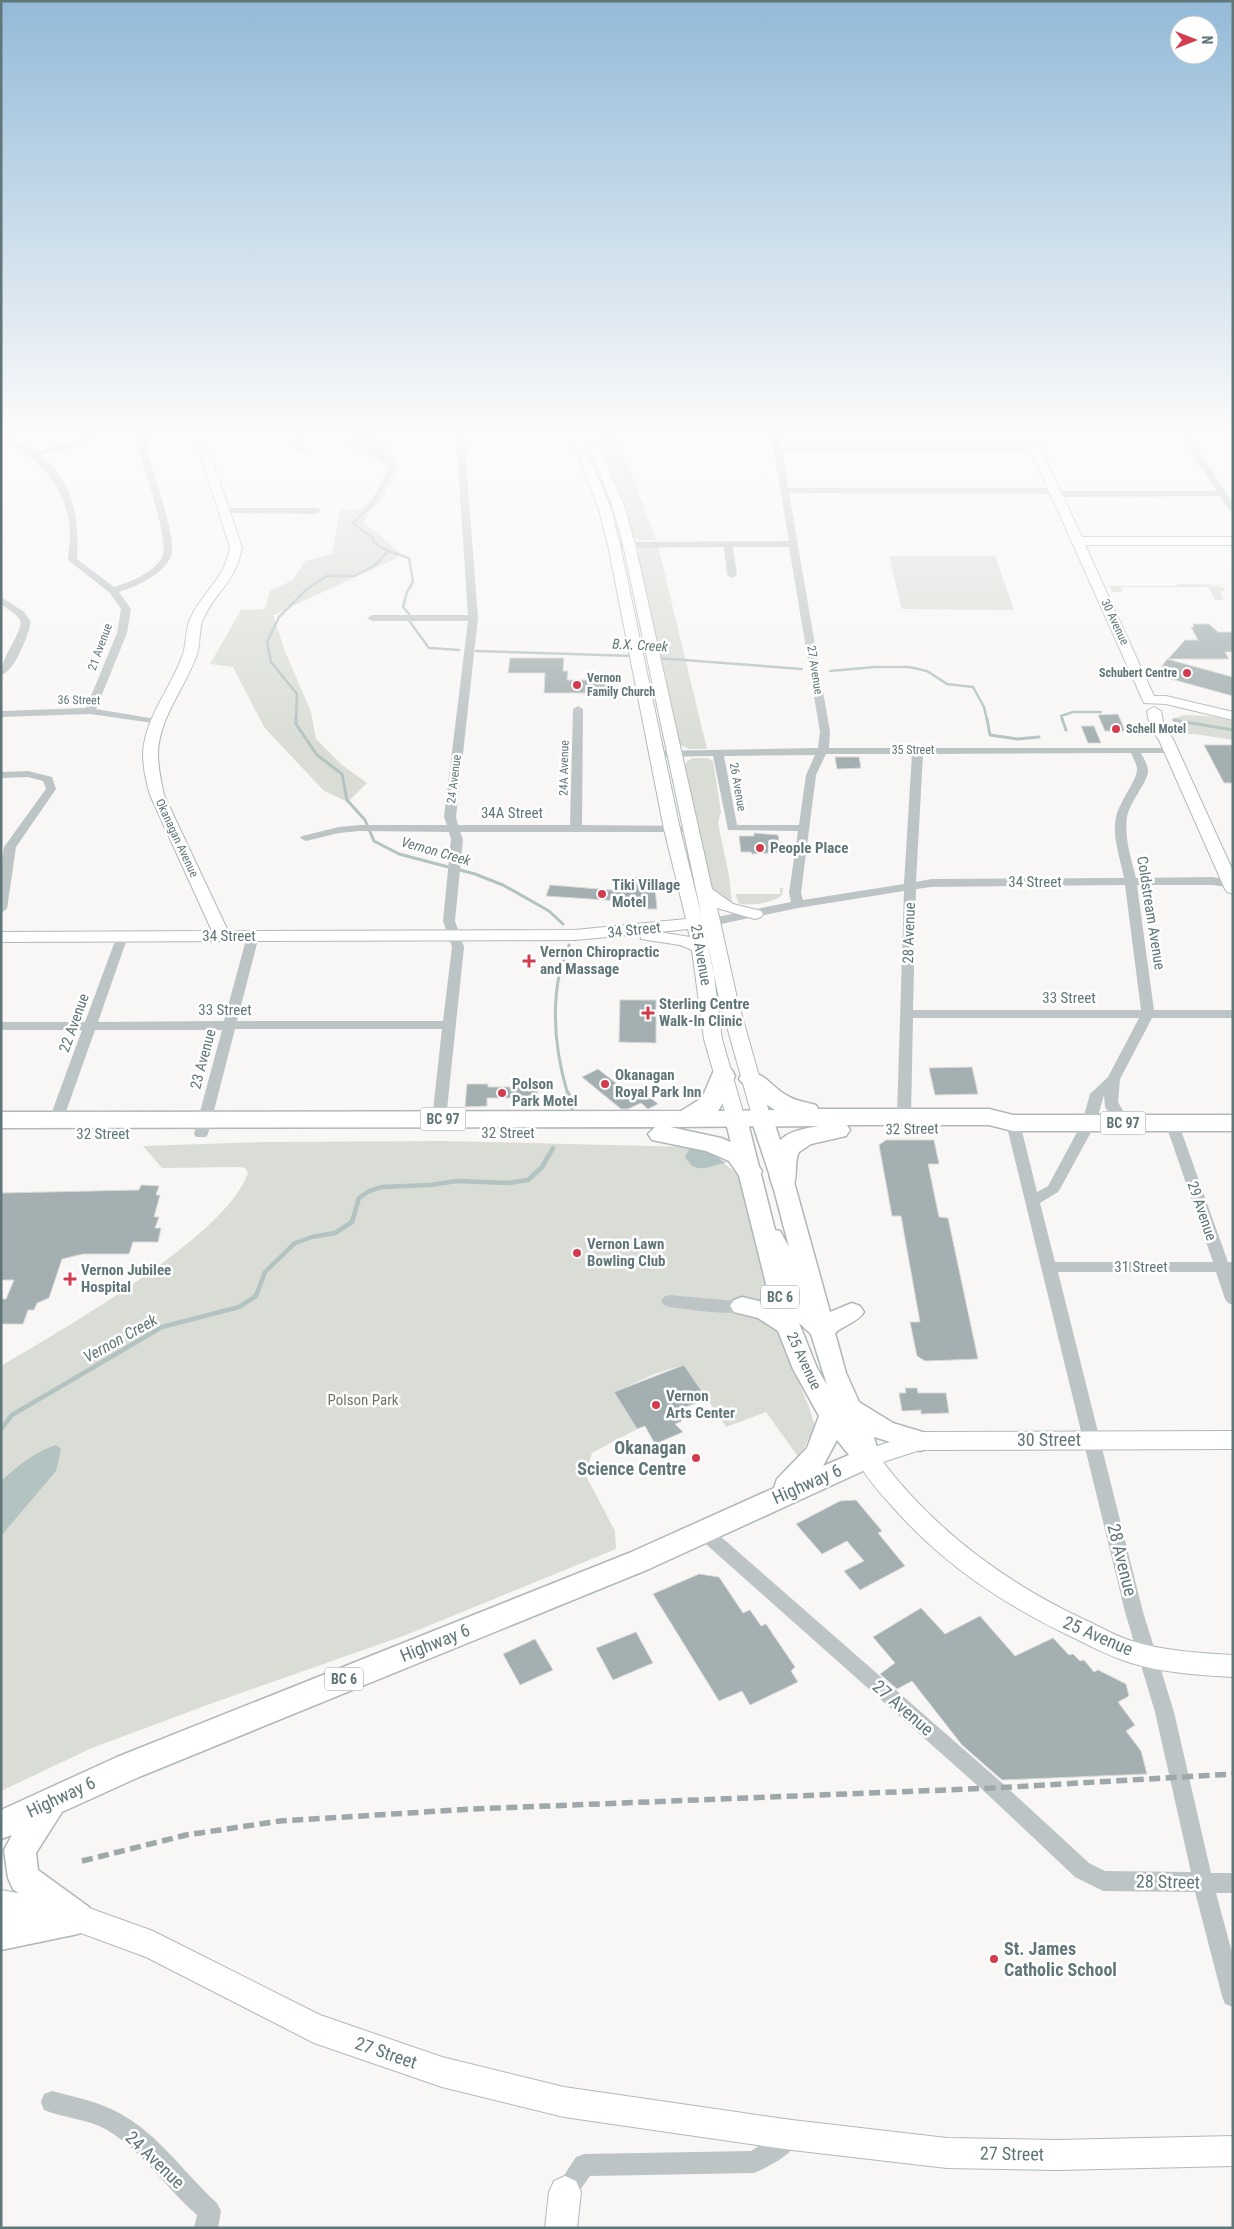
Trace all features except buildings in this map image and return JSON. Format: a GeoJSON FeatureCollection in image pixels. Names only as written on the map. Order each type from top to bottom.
{"type":"FeatureCollection","features":[{"type":"Feature","properties":{"kind":"highway"},"geometry":{"type":"LineString","coordinates":[[682,1119],[702,1112],[717,1093],[723,1076]]}},
{"type":"Feature","properties":{"kind":"highway"},"geometry":{"type":"LineString","coordinates":[[750,1079],[770,1098],[784,1106],[837,1124]]}},
{"type":"Feature","properties":{"kind":"highway","name":"32 Street"},"geometry":{"type":"LineString","coordinates":[[837,1124],[904,1116],[989,1117],[1013,1122],[1233,1123]]}},
{"type":"Feature","properties":{"kind":"highway","name":"32 Street"},"geometry":{"type":"LineString","coordinates":[[1,1134],[439,1119],[682,1119],[738,1126]]}},
{"type":"Feature","properties":{"kind":"highway","name":"32 Street"},"geometry":{"type":"LineString","coordinates":[[1,1120],[56,1120],[202,1127],[660,1134],[764,1125],[837,1124],[992,1127],[1013,1122]]}},
{"type":"Feature","properties":{"kind":"highway"},"geometry":{"type":"LineString","coordinates":[[783,1182],[782,1160],[785,1149],[801,1139],[837,1124]]}},
{"type":"Feature","properties":{"kind":"highway"},"geometry":{"type":"LineString","coordinates":[[660,1134],[712,1144],[738,1155],[749,1171]]}},
{"type":"Feature","properties":{"kind":"main road","name":"25 Avenue"},"geometry":{"type":"LineString","coordinates":[[764,1125],[783,1182],[823,1330],[841,1411]]}},
{"type":"Feature","properties":{"kind":"main road","name":"25 Avenue"},"geometry":{"type":"LineString","coordinates":[[738,1126],[788,1326],[805,1370],[841,1411],[868,1458]]}},
{"type":"Feature","properties":{"kind":"main road"},"geometry":{"type":"LineString","coordinates":[[762,1223],[781,1250],[806,1315],[823,1330],[834,1320],[852,1312],[831,1302],[811,1289]]}},
{"type":"Feature","properties":{"kind":"main road"},"geometry":{"type":"LineString","coordinates":[[742,1306],[768,1291],[774,1274]]}},
{"type":"Feature","properties":{"kind":"main road"},"geometry":{"type":"LineString","coordinates":[[742,1306],[768,1311],[779,1317],[788,1326]]}},
{"type":"Feature","properties":{"kind":"main road"},"geometry":{"type":"LineString","coordinates":[[773,1499],[814,1461],[841,1411],[889,1434],[920,1441]]}},
{"type":"Feature","properties":{"kind":"main road","name":"Highway 6"},"geometry":{"type":"LineString","coordinates":[[1,1825],[128,1767],[705,1533],[773,1499],[868,1458]]}},
{"type":"Feature","properties":{"kind":"main road"},"geometry":{"type":"LineString","coordinates":[[51,1801],[20,1850],[24,1878],[78,1918]]}},
{"type":"Feature","properties":{"kind":"main road"},"geometry":{"type":"LineString","coordinates":[[1,1934],[78,1918]]}},
{"type":"Feature","properties":{"kind":"street","name":"21 Avenue"},"geometry":{"type":"LineString","coordinates":[[74,539],[72,560],[113,591],[126,609],[122,633],[90,711]]}},
{"type":"Feature","properties":{"kind":"street"},"geometry":{"type":"LineString","coordinates":[[113,591],[145,577],[165,559],[169,550],[167,539]]}},
{"type":"Feature","properties":{"kind":"street","name":"Okanagan Avenue"},"geometry":{"type":"LineString","coordinates":[[222,936],[157,795],[152,770],[151,739],[156,722],[190,654],[197,617],[226,578],[234,561],[236,547],[234,539]]}},
{"type":"Feature","properties":{"kind":"street","name":"24 Avenue"},"geometry":{"type":"LineString","coordinates":[[439,1119],[458,947],[449,920],[457,839],[450,818],[473,618],[467,539]]}},
{"type":"Feature","properties":{"kind":"street","name":"25 Avenue"},"geometry":{"type":"LineString","coordinates":[[613,539],[672,829],[728,998],[764,1125]]}},
{"type":"Feature","properties":{"kind":"street","name":"25 Avenue"},"geometry":{"type":"LineString","coordinates":[[628,539],[704,890],[700,947],[713,1039],[738,1126]]}},
{"type":"Feature","properties":{"kind":"street","name":"27 Avenue"},"geometry":{"type":"LineString","coordinates":[[793,539],[825,732],[825,744],[811,775],[795,893],[798,904]]}},
{"type":"Feature","properties":{"kind":"street"},"geometry":{"type":"LineString","coordinates":[[1078,541],[1233,541]]}},
{"type":"Feature","properties":{"kind":"street","name":"30 Avenue"},"geometry":{"type":"LineString","coordinates":[[1078,541],[1138,672],[1162,706],[1168,745],[1232,886]]}},
{"type":"Feature","properties":{"kind":"street"},"geometry":{"type":"LineString","coordinates":[[614,544],[794,544]]}},
{"type":"Feature","properties":{"kind":"street"},"geometry":{"type":"LineString","coordinates":[[728,544],[732,575]]}},
{"type":"Feature","properties":{"kind":"street"},"geometry":{"type":"LineString","coordinates":[[1,600],[21,614],[26,622],[24,632],[6,669],[1,672]]}},
{"type":"Feature","properties":{"kind":"street"},"geometry":{"type":"LineString","coordinates":[[372,618],[473,618]]}},
{"type":"Feature","properties":{"kind":"street"},"geometry":{"type":"LineString","coordinates":[[1162,706],[1213,711],[1233,716]]}},
{"type":"Feature","properties":{"kind":"street","name":"24A Avenue"},"geometry":{"type":"LineString","coordinates":[[576,828],[578,708]]}},
{"type":"Feature","properties":{"kind":"street","name":"36 Street"},"geometry":{"type":"LineString","coordinates":[[1,714],[90,711],[156,722]]}},
{"type":"Feature","properties":{"kind":"street","name":"35 Street"},"geometry":{"type":"LineString","coordinates":[[656,754],[918,750],[1135,751],[1168,745]]}},
{"type":"Feature","properties":{"kind":"street","name":"28 Avenue"},"geometry":{"type":"LineString","coordinates":[[904,1116],[910,885],[918,750]]}},
{"type":"Feature","properties":{"kind":"street","name":"Coldstream Avenue"},"geometry":{"type":"LineString","coordinates":[[1135,751],[1143,769],[1142,777],[1128,798],[1122,815],[1120,832],[1131,881],[1148,1015]]}},
{"type":"Feature","properties":{"kind":"street","name":"26 Avenue"},"geometry":{"type":"LineString","coordinates":[[718,752],[732,828],[804,828]]}},
{"type":"Feature","properties":{"kind":"street"},"geometry":{"type":"LineString","coordinates":[[1,775],[28,774],[48,779],[51,789],[10,847],[1,910]]}},
{"type":"Feature","properties":{"kind":"street","name":"34A Street"},"geometry":{"type":"LineString","coordinates":[[306,838],[339,830],[360,828],[690,829]]}},
{"type":"Feature","properties":{"kind":"street","name":"34 Street"},"geometry":{"type":"LineString","coordinates":[[1,937],[567,935],[608,933],[703,922],[910,885],[945,882],[1213,881],[1232,886]]}},
{"type":"Feature","properties":{"kind":"street"},"geometry":{"type":"LineString","coordinates":[[704,890],[717,904],[728,909],[755,914]]}},
{"type":"Feature","properties":{"kind":"street"},"geometry":{"type":"LineString","coordinates":[[608,933],[684,941],[700,947]]}},
{"type":"Feature","properties":{"kind":"street","name":"22 Avenue"},"geometry":{"type":"LineString","coordinates":[[56,1120],[122,936]]}},
{"type":"Feature","properties":{"kind":"street","name":"23 Avenue"},"geometry":{"type":"LineString","coordinates":[[202,1127],[253,936]]}},
{"type":"Feature","properties":{"kind":"street","name":"33 Street"},"geometry":{"type":"LineString","coordinates":[[906,1014],[1233,1014]]}},
{"type":"Feature","properties":{"kind":"street"},"geometry":{"type":"LineString","coordinates":[[1105,1014],[1126,1022],[1134,1029],[1137,1036]]}},
{"type":"Feature","properties":{"kind":"street"},"geometry":{"type":"LineString","coordinates":[[1034,1200],[1053,1189],[1089,1123],[1097,1094],[1113,1079],[1148,1015]]}},
{"type":"Feature","properties":{"kind":"street","name":"33 Street"},"geometry":{"type":"LineString","coordinates":[[1,1026],[448,1025]]}},
{"type":"Feature","properties":{"kind":"street"},"geometry":{"type":"LineString","coordinates":[[1113,1079],[1109,1102],[1112,1109],[1123,1122]]}},
{"type":"Feature","properties":{"kind":"street","name":"28 Avenue"},"geometry":{"type":"LineString","coordinates":[[1013,1122],[1034,1200],[1134,1612],[1150,1656],[1233,1996]]}},
{"type":"Feature","properties":{"kind":"street","name":"29 Avenue"},"geometry":{"type":"LineString","coordinates":[[1172,1122],[1227,1267],[1233,1299]]}},
{"type":"Feature","properties":{"kind":"street","name":"31 Street"},"geometry":{"type":"LineString","coordinates":[[1050,1267],[1227,1267]]}},
{"type":"Feature","properties":{"kind":"street"},"geometry":{"type":"LineString","coordinates":[[669,1301],[715,1306],[742,1306]]}},
{"type":"Feature","properties":{"kind":"street","name":"30 Street"},"geometry":{"type":"LineString","coordinates":[[868,1458],[920,1441],[1233,1440]]}},
{"type":"Feature","properties":{"kind":"street","name":"25 Avenue"},"geometry":{"type":"LineString","coordinates":[[868,1458],[885,1482],[923,1526],[957,1557],[991,1580],[1069,1625],[1130,1651],[1150,1656]]}},
{"type":"Feature","properties":{"kind":"street","name":"27 Avenue"},"geometry":{"type":"LineString","coordinates":[[705,1533],[994,1788],[1082,1870],[1103,1882]]}},
{"type":"Feature","properties":{"kind":"street"},"geometry":{"type":"LineString","coordinates":[[1150,1656],[1192,1663],[1233,1666]]}},
{"type":"Feature","properties":{"kind":"street","name":"28 Street"},"geometry":{"type":"LineString","coordinates":[[1103,1882],[1233,1883]]}},
{"type":"Feature","properties":{"kind":"street","name":"27 Street"},"geometry":{"type":"LineString","coordinates":[[1,1904],[78,1918],[152,1944],[314,2028],[442,2072],[564,2102],[792,2135],[947,2153],[1057,2155],[1233,2151]]}},
{"type":"Feature","properties":{"kind":"street","name":"24 Avenue"},"geometry":{"type":"LineString","coordinates":[[52,2102],[77,2108],[114,2122],[142,2144],[190,2195],[209,2211],[206,2228]]}},
{"type":"Feature","properties":{"kind":"street"},"geometry":{"type":"LineString","coordinates":[[562,2228],[566,2192],[584,2165],[754,2162],[792,2135]]}},
{"type":"Feature","properties":{"kind":"green space"},"geometry":{"type":"Polygon","coordinates":[[[335,539],[384,539],[399,553],[397,558],[273,615],[285,651],[311,712],[316,739],[342,765],[367,783],[348,802],[324,791],[264,727],[233,667],[210,664],[241,610],[265,609],[270,591],[293,580],[305,561],[332,554],[335,539]]]}},
{"type":"Feature","properties":{"kind":"green space"},"geometry":{"type":"Polygon","coordinates":[[[638,539],[656,540],[640,540],[638,539]]]}},
{"type":"Feature","properties":{"kind":"green space"},"geometry":{"type":"Polygon","coordinates":[[[658,546],[707,749],[689,749],[680,745],[637,551],[639,548],[658,546]]]}},
{"type":"Feature","properties":{"kind":"green space"},"geometry":{"type":"Polygon","coordinates":[[[889,556],[995,556],[1014,610],[902,609],[889,556]]]}},
{"type":"Feature","properties":{"kind":"green space"},"geometry":{"type":"Polygon","coordinates":[[[1177,584],[1233,585],[1200,586],[1223,587],[1225,591],[1220,591],[1224,600],[1215,600],[1208,587],[1121,587],[1123,592],[1112,592],[1109,586],[1177,586],[1177,584]]]}},
{"type":"Feature","properties":{"kind":"green space"},"geometry":{"type":"Polygon","coordinates":[[[1184,715],[1210,716],[1233,721],[1233,740],[1195,734],[1178,734],[1172,719],[1184,715]]]}},
{"type":"Feature","properties":{"kind":"green space"},"geometry":{"type":"Polygon","coordinates":[[[693,758],[707,758],[713,761],[721,812],[718,823],[729,876],[732,903],[720,899],[712,889],[685,766],[687,761],[693,758]]]}},
{"type":"Feature","properties":{"kind":"green space"},"geometry":{"type":"Polygon","coordinates":[[[780,888],[783,888],[782,895],[773,900],[754,904],[738,903],[736,894],[780,894],[780,888]]]}},
{"type":"Feature","properties":{"kind":"green space","name":"Polson Park"},"geometry":{"type":"Polygon","coordinates":[[[444,1141],[692,1147],[710,1153],[738,1174],[782,1342],[815,1426],[799,1458],[766,1412],[726,1427],[684,1365],[657,1373],[614,1392],[637,1429],[592,1453],[585,1474],[615,1531],[616,1549],[406,1635],[92,1748],[1,1791],[1,1366],[100,1306],[176,1253],[209,1225],[234,1198],[248,1173],[245,1168],[238,1167],[162,1168],[143,1146],[264,1142],[444,1141]]]}},
{"type":"Feature","properties":{"kind":"shaded area"},"geometry":{"type":"Polygon","coordinates":[[[686,1146],[708,1152],[726,1163],[705,1168],[692,1166],[685,1157],[690,1148],[686,1146]]]}},
{"type":"Feature","properties":{"kind":"shaded area"},"geometry":{"type":"Polygon","coordinates":[[[56,1445],[61,1449],[56,1471],[1,1536],[1,1481],[33,1456],[56,1445]]]}},
{"type":"Feature","properties":{"kind":"waterway","name":"Vernon Creek"},"geometry":{"type":"LineString","coordinates":[[373,539],[374,543],[388,551]]}},
{"type":"Feature","properties":{"kind":"waterway","name":"Vernon Creek"},"geometry":{"type":"LineString","coordinates":[[296,720],[297,694],[271,662],[267,642],[279,617],[307,589],[327,576],[354,576],[375,565],[388,551]]}},
{"type":"Feature","properties":{"kind":"waterway","name":"B.X. Creek"},"geometry":{"type":"LineString","coordinates":[[388,551],[409,558],[413,582],[407,592],[403,607],[409,614]]}},
{"type":"Feature","properties":{"kind":"waterway","name":"B.X. Creek"},"geometry":{"type":"LineString","coordinates":[[410,622],[429,648],[459,650]]}},
{"type":"Feature","properties":{"kind":"waterway","name":"B.X. Creek"},"geometry":{"type":"LineString","coordinates":[[476,651],[633,656]]}},
{"type":"Feature","properties":{"kind":"waterway","name":"B.X. Creek"},"geometry":{"type":"LineString","coordinates":[[657,658],[802,669]]}},
{"type":"Feature","properties":{"kind":"waterway","name":"B.X. Creek"},"geometry":{"type":"LineString","coordinates":[[830,671],[875,667],[909,667],[927,671],[947,684],[973,687],[984,707],[987,720]]}},
{"type":"Feature","properties":{"kind":"waterway","name":"B.X. Creek"},"geometry":{"type":"LineString","coordinates":[[1063,720],[1061,716],[1073,712],[1101,712]]}},
{"type":"Feature","properties":{"kind":"waterway","name":"B.X. Creek"},"geometry":{"type":"LineString","coordinates":[[987,719],[990,735],[1018,739],[1039,737]]}},
{"type":"Feature","properties":{"kind":"waterway","name":"B.X. Creek"},"geometry":{"type":"LineString","coordinates":[[1062,719],[1066,730]]}},
{"type":"Feature","properties":{"kind":"waterway","name":"Vernon Creek"},"geometry":{"type":"LineString","coordinates":[[296,720],[296,724],[317,755],[342,774],[347,800],[365,820],[374,841],[399,854],[475,874],[503,885],[549,911],[563,924]]}},
{"type":"Feature","properties":{"kind":"waterway","name":"B.X. Creek"},"geometry":{"type":"LineString","coordinates":[[1177,720],[1174,720],[1233,730]]}},
{"type":"Feature","properties":{"kind":"waterway","name":"Vernon Creek"},"geometry":{"type":"LineString","coordinates":[[568,1095],[560,1065],[555,1018],[557,986],[569,945]]}},
{"type":"Feature","properties":{"kind":"waterway","name":"Vernon Creek"},"geometry":{"type":"LineString","coordinates":[[568,1093],[572,1108]]}},
{"type":"Feature","properties":{"kind":"waterway","name":"Vernon Creek"},"geometry":{"type":"LineString","coordinates":[[1,1429],[12,1415],[162,1327],[239,1307],[256,1296],[265,1272],[295,1243],[312,1237],[335,1233],[352,1222],[359,1198],[369,1191],[382,1187],[430,1185],[457,1181],[508,1183],[528,1180],[542,1167],[553,1148]]}},
{"type":"Feature","properties":{"kind":"railway"},"geometry":{"type":"LineString","coordinates":[[82,1861],[186,1835],[280,1821],[473,1809],[994,1788],[1233,1774]]}},
{"type":"Feature","properties":{"kind":"place","name":"Schubert Centre"},"geometry":{"type":"Point","coordinates":[1187,673]}},
{"type":"Feature","properties":{"kind":"place","name":"Vernon Family Church"},"geometry":{"type":"Point","coordinates":[577,685]}},
{"type":"Feature","properties":{"kind":"place","name":"Schell Motel"},"geometry":{"type":"Point","coordinates":[1116,729]}},
{"type":"Feature","properties":{"kind":"place","name":"People Place"},"geometry":{"type":"Point","coordinates":[760,848]}},
{"type":"Feature","properties":{"kind":"place","name":"Tiki Village Motel"},"geometry":{"type":"Point","coordinates":[602,894]}},
{"type":"Feature","properties":{"kind":"place","name":"Vernon Chiropractic and Massage"},"geometry":{"type":"Point","coordinates":[529,961]}},
{"type":"Feature","properties":{"kind":"place","name":"Sterling Centre Walk-In Clinic"},"geometry":{"type":"Point","coordinates":[648,1013]}},
{"type":"Feature","properties":{"kind":"place","name":"Okanagan Royal Park Inn"},"geometry":{"type":"Point","coordinates":[605,1084]}},
{"type":"Feature","properties":{"kind":"place","name":"Polson Park Motel"},"geometry":{"type":"Point","coordinates":[502,1093]}},
{"type":"Feature","properties":{"kind":"place","name":"Vernon Lawn Bowling Club"},"geometry":{"type":"Point","coordinates":[577,1253]}},
{"type":"Feature","properties":{"kind":"place","name":"Vernon Jubilee Hospital"},"geometry":{"type":"Point","coordinates":[70,1279]}},
{"type":"Feature","properties":{"kind":"place","name":"Vernon Arts Center"},"geometry":{"type":"Point","coordinates":[656,1405]}},
{"type":"Feature","properties":{"kind":"place","name":"Okanagan Science Centre"},"geometry":{"type":"Point","coordinates":[696,1458]}},
{"type":"Feature","properties":{"kind":"place","name":"St. James Catholic School"},"geometry":{"type":"Point","coordinates":[994,1959]}}]}
